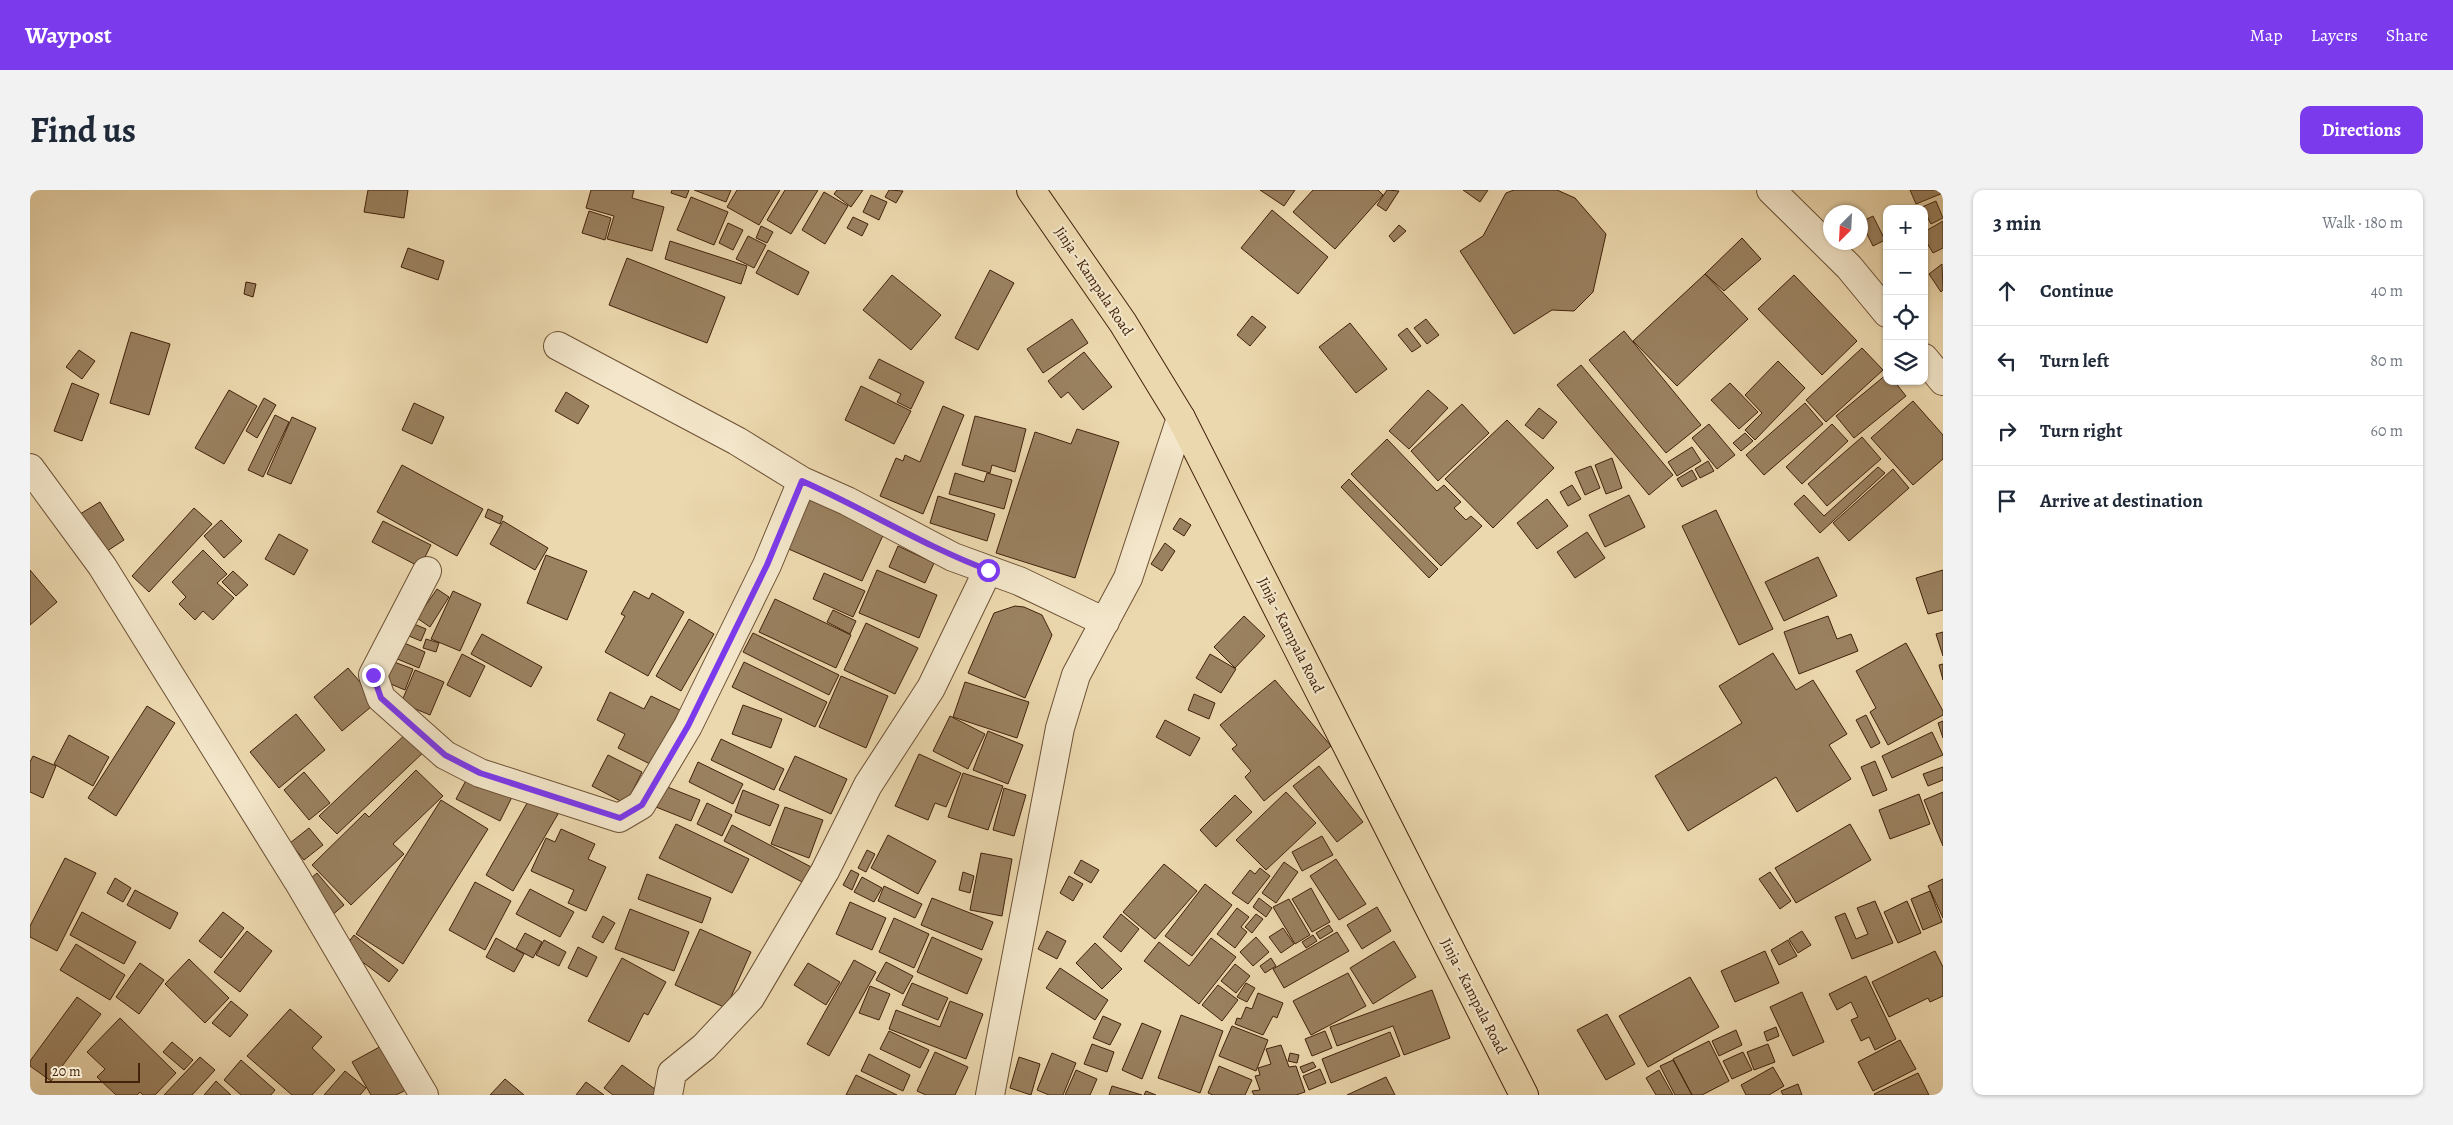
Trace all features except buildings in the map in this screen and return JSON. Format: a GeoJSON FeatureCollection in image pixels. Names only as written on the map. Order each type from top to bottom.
{"type":"FeatureCollection","features":[{"type":"Feature","properties":{"kind":"highway","name":"Jinja - Kampala Road"},"geometry":{"type":"LineString","coordinates":[[1031,190],[1123,323],[1181,418],[1524,1095]]}},
{"type":"Feature","properties":{"kind":"street"},"geometry":{"type":"LineString","coordinates":[[1771,190],[1849,267],[1883,308]]}},
{"type":"Feature","properties":{"kind":"street"},"geometry":{"type":"LineString","coordinates":[[558,346],[737,441],[802,481],[847,501],[953,557],[1019,580],[1105,622]]}},
{"type":"Feature","properties":{"kind":"street"},"geometry":{"type":"LineString","coordinates":[[1928,363],[1943,381]]}},
{"type":"Feature","properties":{"kind":"street"},"geometry":{"type":"LineString","coordinates":[[990,1095],[1060,728],[1076,675],[1128,578],[1181,418]]}},
{"type":"Feature","properties":{"kind":"street"},"geometry":{"type":"LineString","coordinates":[[30,468],[102,566],[298,881],[424,1095]]}},
{"type":"Feature","properties":{"kind":"street"},"geometry":{"type":"LineString","coordinates":[[427,570],[373,675],[381,698],[445,755],[480,773],[620,818],[642,805],[688,726],[767,565],[802,481]]}},
{"type":"Feature","properties":{"kind":"street"},"geometry":{"type":"LineString","coordinates":[[668,1095],[672,1072],[704,1047],[750,998],[825,871],[868,785],[931,688],[988,570]]}},
{"type":"Feature","properties":{"kind":"route"},"geometry":{"type":"LineString","coordinates":[[373,675],[381,698],[404,721],[445,755],[480,773],[539,794],[620,818],[642,805],[688,726],[767,565],[802,481],[847,501],[953,557],[988,570]]}}]}
